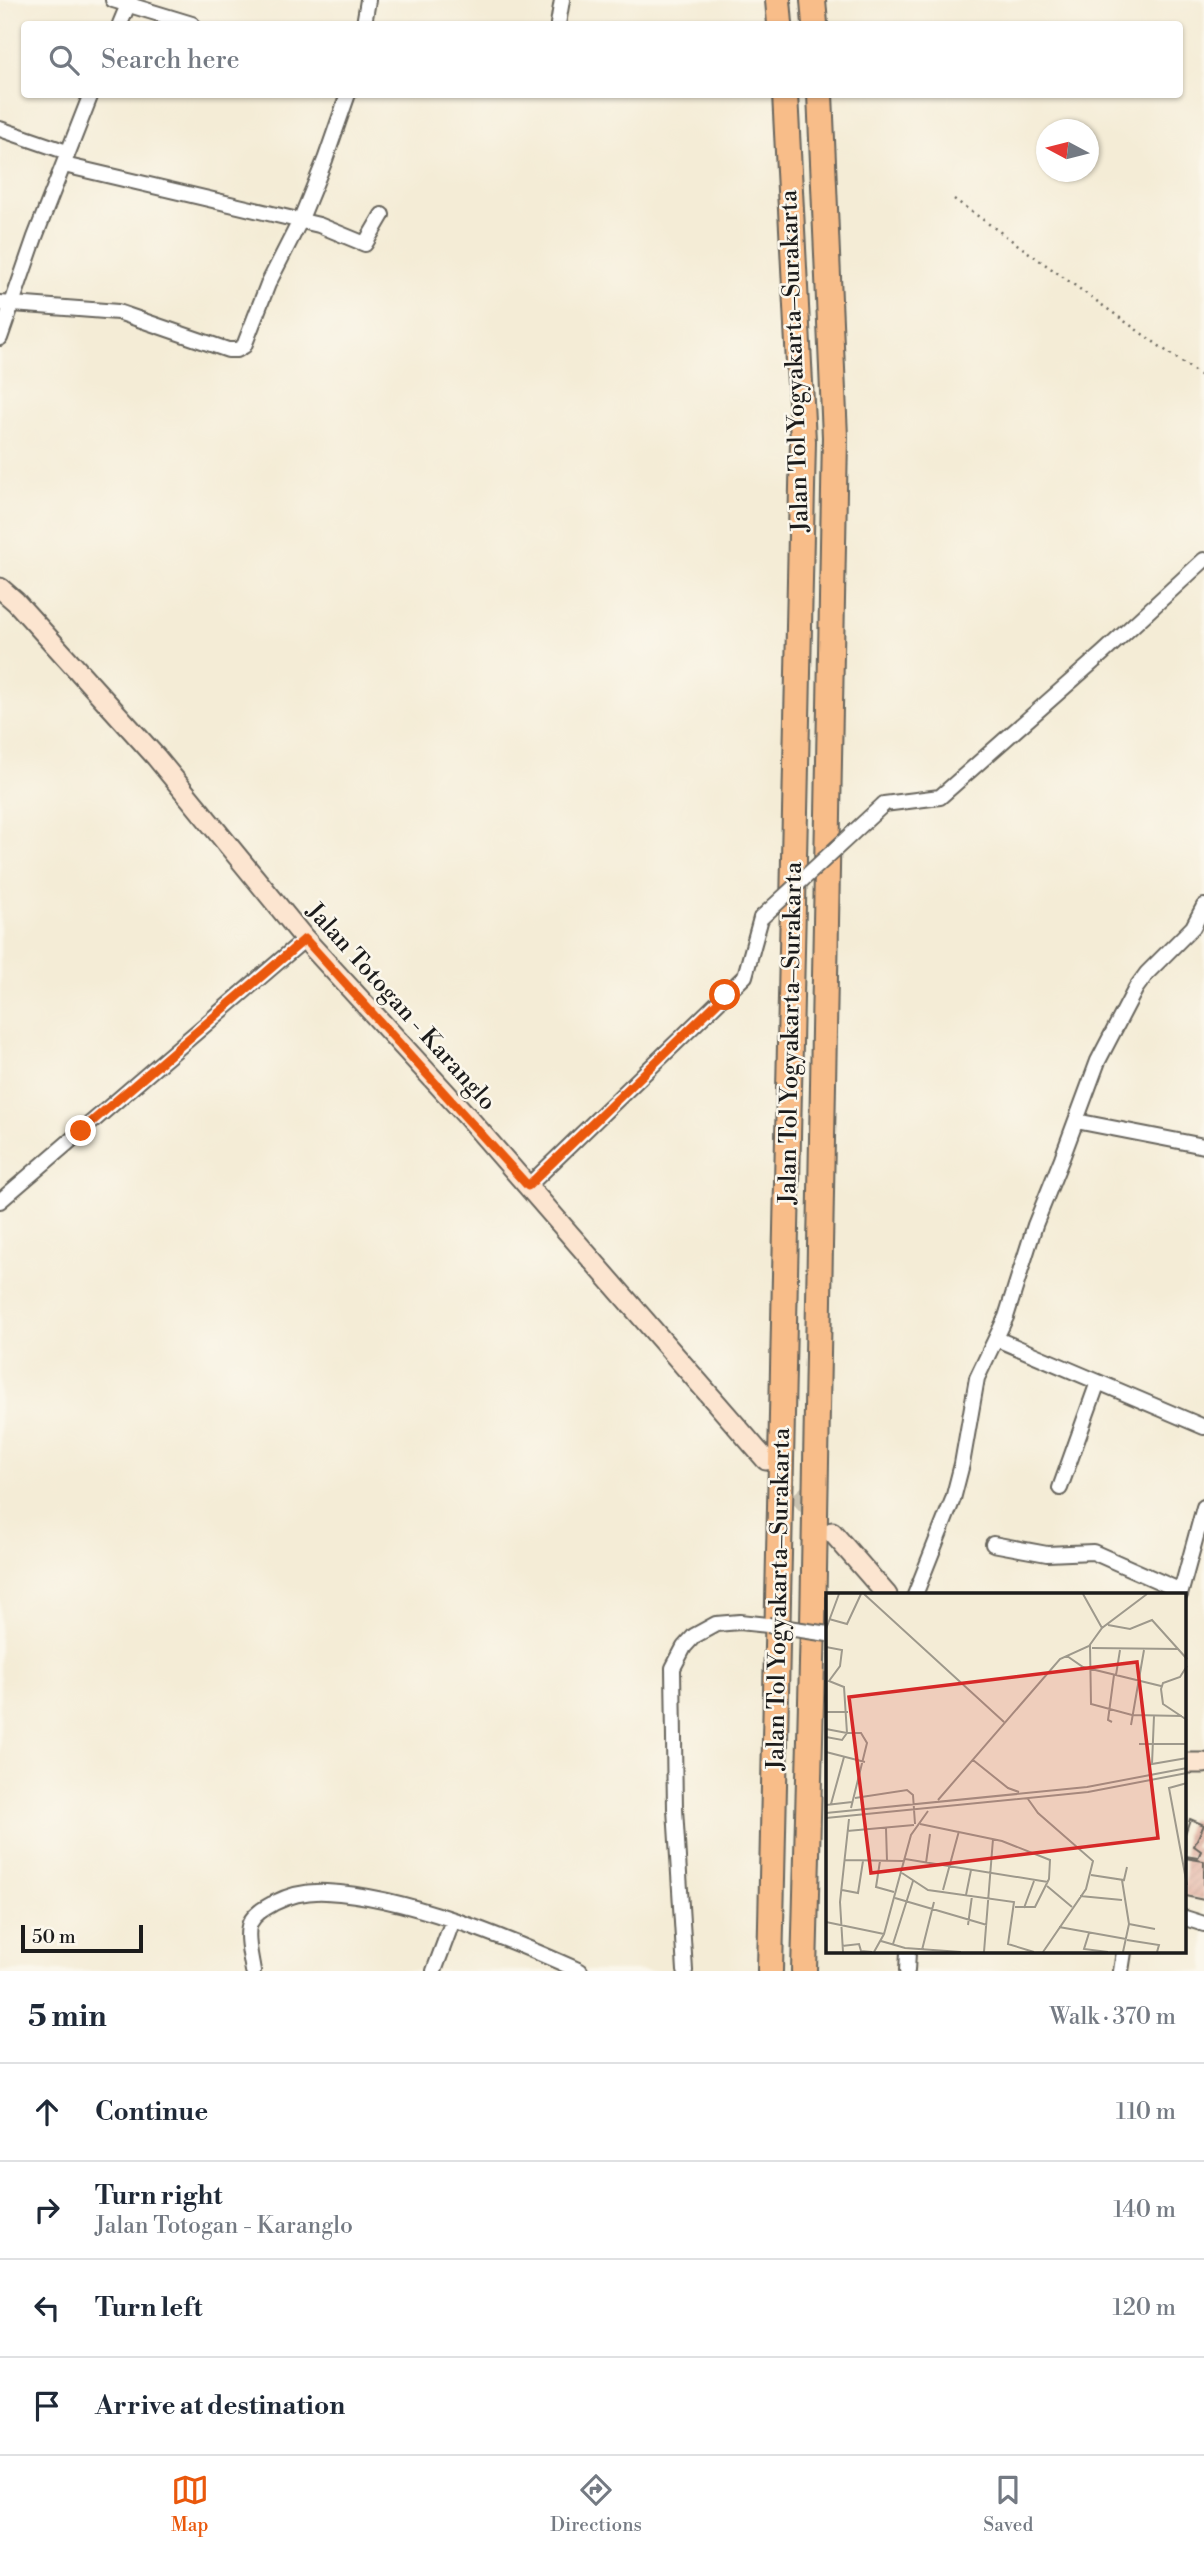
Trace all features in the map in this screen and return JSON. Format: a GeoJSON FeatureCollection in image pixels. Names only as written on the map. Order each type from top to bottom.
{"type":"FeatureCollection","features":[{"type":"Feature","properties":{"kind":"highway"},"geometry":{"type":"LineString","coordinates":[[778,0],[780,21]]}},
{"type":"Feature","properties":{"kind":"highway"},"geometry":{"type":"LineString","coordinates":[[813,0],[815,21]]}},
{"type":"Feature","properties":{"kind":"highway","name":"Jalan Tol Yogyakarta–Surakarta"},"geometry":{"type":"LineString","coordinates":[[770,1971],[803,441],[785,98]]}},
{"type":"Feature","properties":{"kind":"highway","name":"Jalan Tol Yogyakarta–Surakarta"},"geometry":{"type":"LineString","coordinates":[[804,1971],[835,437],[820,98]]}},
{"type":"Feature","properties":{"kind":"main road","name":"Jalan Totogan - Karanglo"},"geometry":{"type":"LineString","coordinates":[[0,588],[16,601],[156,757],[305,939],[528,1186],[766,1460]]}},
{"type":"Feature","properties":{"kind":"main road"},"geometry":{"type":"LineString","coordinates":[[832,1532],[885,1593]]}},
{"type":"Feature","properties":{"kind":"main road"},"geometry":{"type":"LineString","coordinates":[[1186,1763],[1204,1763]]}},
{"type":"Feature","properties":{"kind":"street"},"geometry":{"type":"LineString","coordinates":[[113,0],[129,2],[183,21]]}},
{"type":"Feature","properties":{"kind":"street"},"geometry":{"type":"LineString","coordinates":[[364,21],[368,0]]}},
{"type":"Feature","properties":{"kind":"street"},"geometry":{"type":"LineString","coordinates":[[558,21],[562,0]]}},
{"type":"Feature","properties":{"kind":"street"},"geometry":{"type":"LineString","coordinates":[[121,21],[129,2]]}},
{"type":"Feature","properties":{"kind":"street"},"geometry":{"type":"LineString","coordinates":[[0,338],[5,304],[89,98]]}},
{"type":"Feature","properties":{"kind":"street"},"geometry":{"type":"LineString","coordinates":[[5,304],[118,312],[220,348],[237,350],[244,346],[268,284],[300,221],[347,98]]}},
{"type":"Feature","properties":{"kind":"street"},"geometry":{"type":"LineString","coordinates":[[0,129],[66,158],[332,229],[365,244],[382,215]]}},
{"type":"Feature","properties":{"kind":"street"},"geometry":{"type":"LineString","coordinates":[[528,1186],[744,976],[761,918],[884,804],[940,797],[1204,560]]}},
{"type":"Feature","properties":{"kind":"street"},"geometry":{"type":"LineString","coordinates":[[916,1593],[953,1499],[962,1465],[977,1378],[997,1339],[1035,1225],[1098,1061],[1136,988],[1147,973],[1193,927],[1204,906]]}},
{"type":"Feature","properties":{"kind":"street"},"geometry":{"type":"LineString","coordinates":[[0,1201],[305,939]]}},
{"type":"Feature","properties":{"kind":"street"},"geometry":{"type":"LineString","coordinates":[[1076,1121],[1204,1146]]}},
{"type":"Feature","properties":{"kind":"street"},"geometry":{"type":"LineString","coordinates":[[997,1339],[1204,1427]]}},
{"type":"Feature","properties":{"kind":"street"},"geometry":{"type":"LineString","coordinates":[[1060,1488],[1098,1382]]}},
{"type":"Feature","properties":{"kind":"street"},"geometry":{"type":"LineString","coordinates":[[993,1544],[1047,1554],[1093,1552],[1180,1593],[1204,1507]]}},
{"type":"Feature","properties":{"kind":"street"},"geometry":{"type":"LineString","coordinates":[[685,1971],[676,1809],[673,1668],[680,1653],[694,1636],[716,1624],[740,1622],[826,1634]]}},
{"type":"Feature","properties":{"kind":"street"},"geometry":{"type":"LineString","coordinates":[[253,1971],[249,1933],[252,1920],[262,1909],[284,1898],[325,1892],[382,1900],[453,1920],[580,1971]]}},
{"type":"Feature","properties":{"kind":"street"},"geometry":{"type":"LineString","coordinates":[[1186,1918],[1204,1924]]}},
{"type":"Feature","properties":{"kind":"street"},"geometry":{"type":"LineString","coordinates":[[434,1971],[453,1920]]}},
{"type":"Feature","properties":{"kind":"path"},"geometry":{"type":"LineString","coordinates":[[954,199],[1204,378]]}},
{"type":"Feature","properties":{"kind":"building"},"geometry":{"type":"Polygon","coordinates":[[[1190,1819],[1204,1825],[1194,1846],[1201,1851],[1198,1858],[1186,1856],[1186,1831],[1190,1819]]]}},
{"type":"Feature","properties":{"kind":"building"},"geometry":{"type":"Polygon","coordinates":[[[1186,1858],[1204,1861],[1204,1900],[1186,1896],[1186,1858]]]}},
{"type":"Feature","properties":{"kind":"tunnel"},"geometry":{"type":"LineString","coordinates":[[776,1471],[820,1519]]}},
{"type":"Feature","properties":{"kind":"route"},"geometry":{"type":"LineString","coordinates":[[81,1131],[305,939],[528,1186],[725,995]]}}]}
